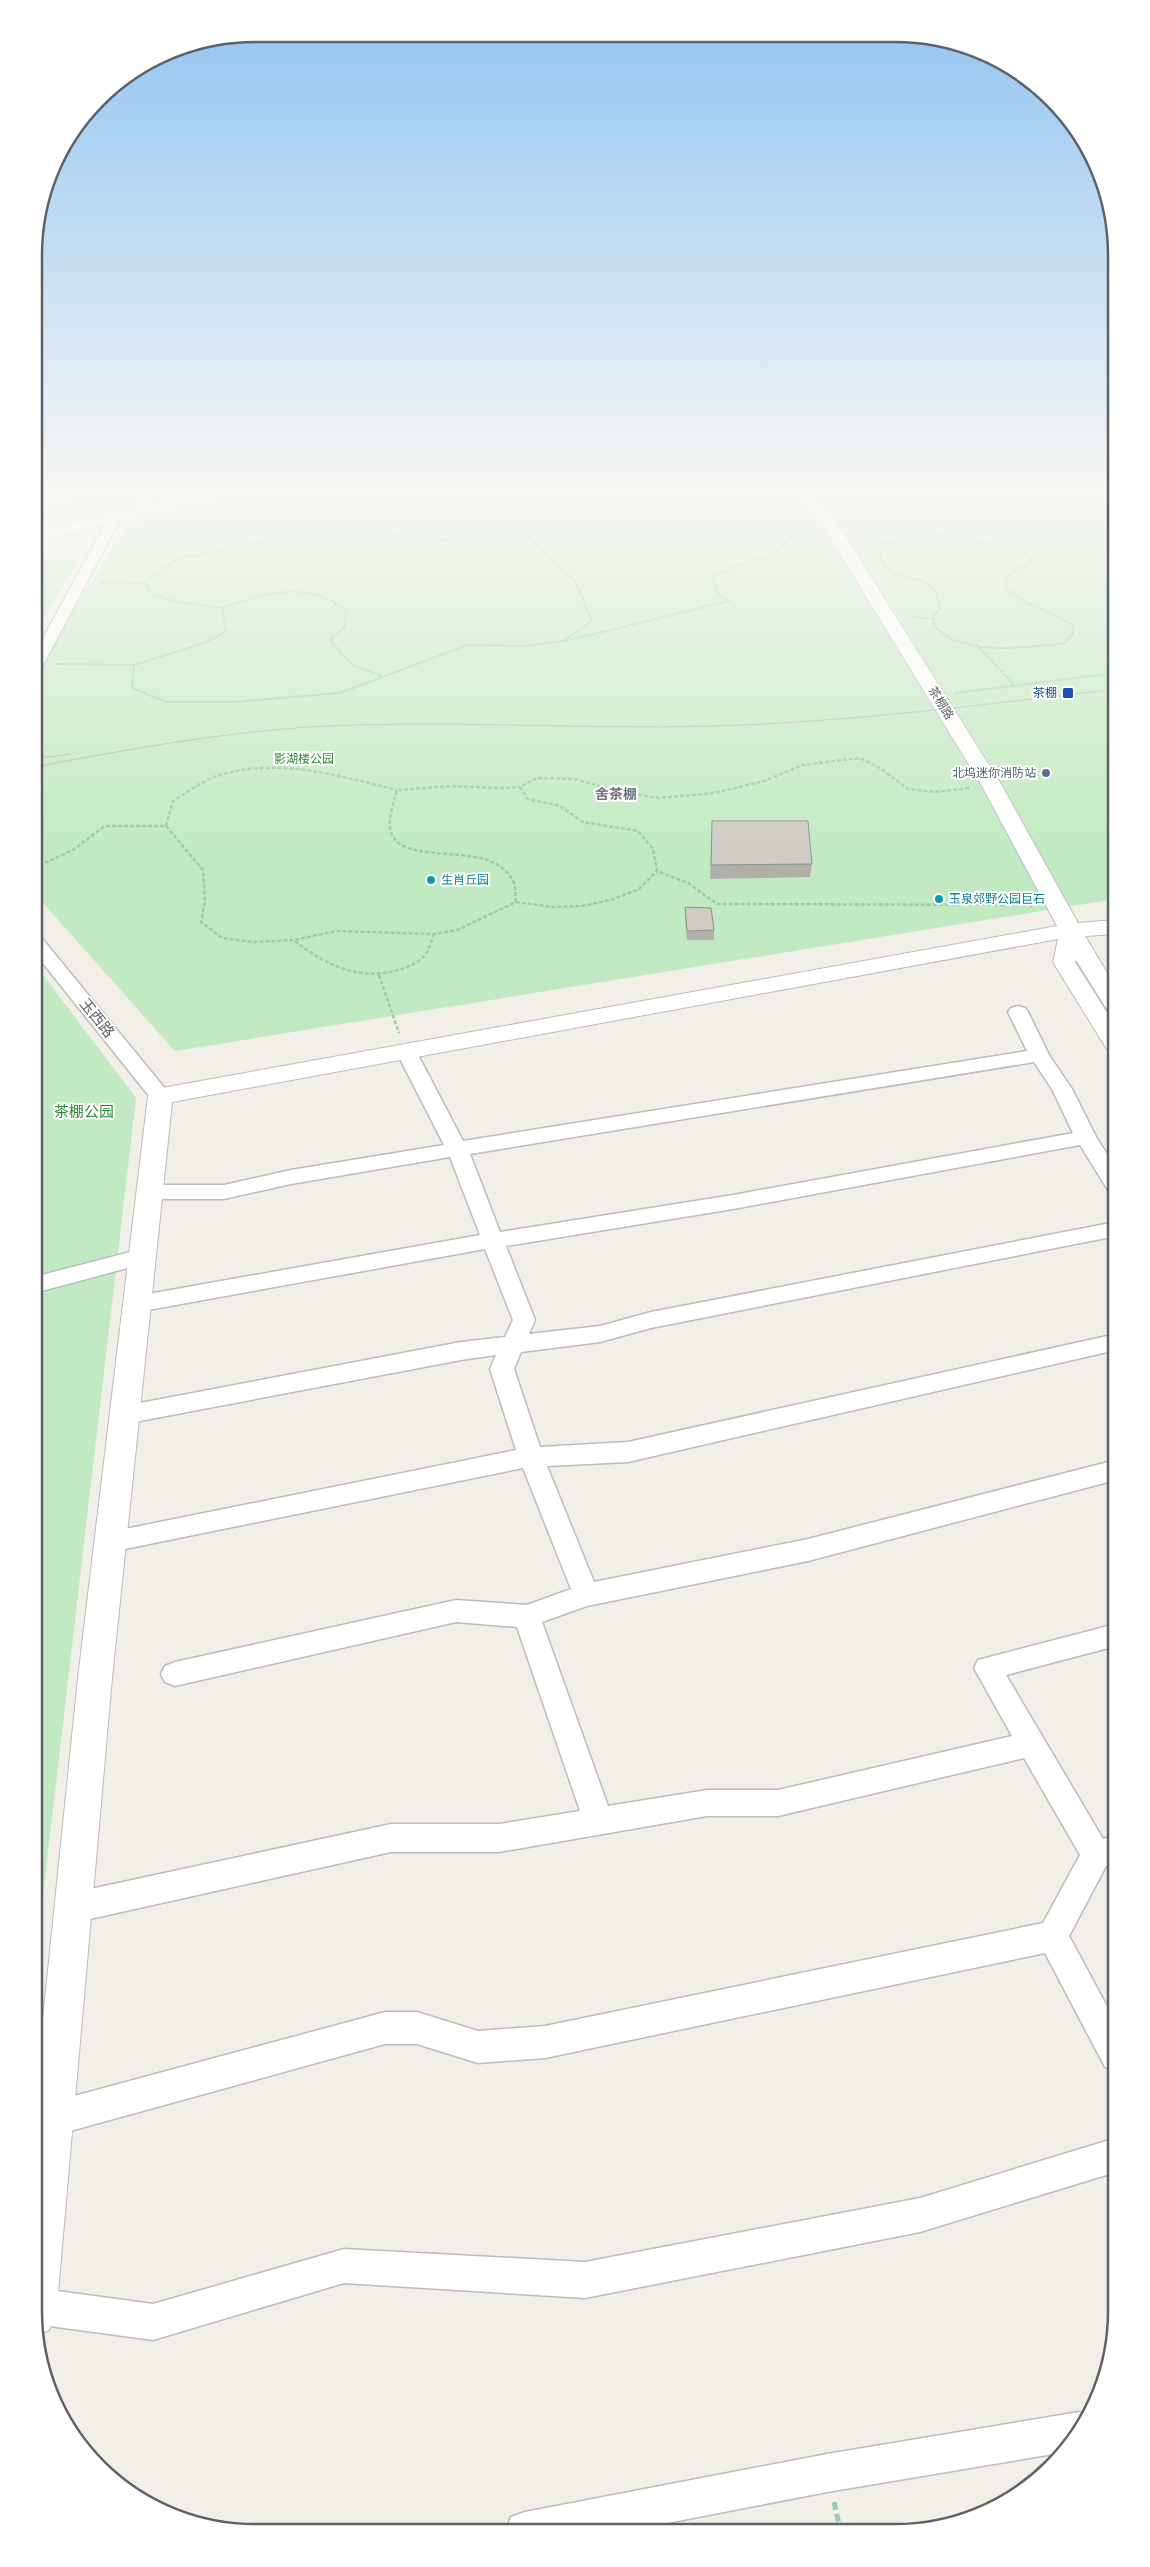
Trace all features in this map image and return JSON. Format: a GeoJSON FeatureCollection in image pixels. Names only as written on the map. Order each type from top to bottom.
{"type":"FeatureCollection","features":[{"type":"Feature","properties":{"kind":"street"},"geometry":{"type":"LineString","coordinates":[[42,655],[65,610]]}},
{"type":"Feature","properties":{"kind":"street","name":"茶棚路"},"geometry":{"type":"LineString","coordinates":[[883,610],[992,786],[1071,930],[1108,992]]}},
{"type":"Feature","properties":{"kind":"street"},"geometry":{"type":"LineString","coordinates":[[1071,930],[1108,914]]}},
{"type":"Feature","properties":{"kind":"street"},"geometry":{"type":"LineString","coordinates":[[42,2231],[72,1908],[110,1542],[160,1096],[1071,930],[1108,928]]}},
{"type":"Feature","properties":{"kind":"street"},"geometry":{"type":"LineString","coordinates":[[1071,930],[1064,962],[1108,1033]]}},
{"type":"Feature","properties":{"kind":"street","name":"玉西路"},"geometry":{"type":"LineString","coordinates":[[42,950],[160,1096]]}},
{"type":"Feature","properties":{"kind":"street"},"geometry":{"type":"LineString","coordinates":[[1018,1012],[1039,1055],[1062,1089],[1086,1137],[1108,1172]]}},
{"type":"Feature","properties":{"kind":"street"},"geometry":{"type":"LineString","coordinates":[[406,1052],[458,1151],[495,1240],[524,1320],[502,1369],[531,1457],[586,1595]]}},
{"type":"Feature","properties":{"kind":"street"},"geometry":{"type":"LineString","coordinates":[[149,1192],[224,1192],[291,1177],[458,1151],[759,1099],[1039,1055]]}},
{"type":"Feature","properties":{"kind":"street"},"geometry":{"type":"LineString","coordinates":[[137,1304],[495,1240],[732,1202],[1086,1137]]}},
{"type":"Feature","properties":{"kind":"street"},"geometry":{"type":"LineString","coordinates":[[124,1416],[461,1351],[600,1334],[651,1320],[1108,1231]]}},
{"type":"Feature","properties":{"kind":"street"},"geometry":{"type":"LineString","coordinates":[[42,1283],[142,1257]]}},
{"type":"Feature","properties":{"kind":"street"},"geometry":{"type":"LineString","coordinates":[[110,1542],[531,1457],[628,1452],[1108,1344]]}},
{"type":"Feature","properties":{"kind":"street"},"geometry":{"type":"LineString","coordinates":[[175,1674],[456,1611],[527,1616],[586,1595],[808,1550],[1108,1472]]}},
{"type":"Feature","properties":{"kind":"street"},"geometry":{"type":"LineString","coordinates":[[527,1616],[598,1822]]}},
{"type":"Feature","properties":{"kind":"street"},"geometry":{"type":"LineString","coordinates":[[52,2118],[385,2028],[417,2028],[478,2047],[545,2042],[1053,1936],[1106,1852],[1031,1744],[988,1668],[1108,1637]]}},
{"type":"Feature","properties":{"kind":"street"},"geometry":{"type":"LineString","coordinates":[[72,1908],[391,1838],[499,1838],[707,1803],[778,1803],[1031,1744]]}},
{"type":"Feature","properties":{"kind":"street"},"geometry":{"type":"LineString","coordinates":[[1053,1936],[1108,2041]]}},
{"type":"Feature","properties":{"kind":"street"},"geometry":{"type":"LineString","coordinates":[[42,2311],[153,2322],[344,2266],[585,2280],[920,2215],[1108,2157]]}},
{"type":"Feature","properties":{"kind":"street"},"geometry":{"type":"LineString","coordinates":[[561,2524],[827,2473],[1070,2433]]}},
{"type":"Feature","properties":{"kind":"path"},"geometry":{"type":"LineString","coordinates":[[42,666],[134,665],[204,643],[226,632],[222,610]]}},
{"type":"Feature","properties":{"kind":"path"},"geometry":{"type":"LineString","coordinates":[[345,610],[347,612],[344,628],[330,640],[352,665],[383,676]]}},
{"type":"Feature","properties":{"kind":"path"},"geometry":{"type":"LineString","coordinates":[[563,641],[592,621],[587,610]]}},
{"type":"Feature","properties":{"kind":"path"},"geometry":{"type":"LineString","coordinates":[[134,665],[132,688],[166,702],[234,702],[340,693],[467,645],[522,646],[563,641],[696,610]]}},
{"type":"Feature","properties":{"kind":"path"},"geometry":{"type":"LineString","coordinates":[[939,610],[934,615],[934,626],[952,639],[1000,646],[1065,643],[1073,633],[1074,626],[1062,617],[1045,610]]}},
{"type":"Feature","properties":{"kind":"path"},"geometry":{"type":"LineString","coordinates":[[976,643],[1014,686]]}},
{"type":"Feature","properties":{"kind":"path"},"geometry":{"type":"LineString","coordinates":[[936,695],[1108,674]]}},
{"type":"Feature","properties":{"kind":"path"},"geometry":{"type":"LineString","coordinates":[[166,826],[173,801],[220,775],[281,768],[321,773],[397,790],[472,786],[502,790],[520,787],[537,778],[574,779],[618,791],[659,798],[714,793],[764,781],[804,765],[860,758],[880,768],[908,789],[935,792],[992,786]]}},
{"type":"Feature","properties":{"kind":"path"},"geometry":{"type":"LineString","coordinates":[[520,787],[528,800],[560,806],[583,822],[638,831],[653,849],[657,870]]}},
{"type":"Feature","properties":{"kind":"path"},"geometry":{"type":"LineString","coordinates":[[397,790],[390,823],[392,835],[400,843],[417,849],[490,861],[506,871],[514,883],[516,902]]}},
{"type":"Feature","properties":{"kind":"path"},"geometry":{"type":"LineString","coordinates":[[42,864],[73,850],[85,839],[105,826],[166,826],[203,870],[205,901],[201,922],[222,938],[253,942],[294,940],[336,931],[434,934],[457,930],[516,902],[552,907],[582,906],[611,900],[640,889],[657,870]]}},
{"type":"Feature","properties":{"kind":"path"},"geometry":{"type":"LineString","coordinates":[[657,870],[688,883],[717,904],[1030,905],[1034,911]]}},
{"type":"Feature","properties":{"kind":"path"},"geometry":{"type":"LineString","coordinates":[[294,940],[311,955],[333,966],[355,974],[379,975],[407,968],[425,955],[434,934]]}},
{"type":"Feature","properties":{"kind":"path"},"geometry":{"type":"LineString","coordinates":[[379,975],[406,1052]]}},
{"type":"Feature","properties":{"kind":"green space"},"geometry":{"type":"Polygon","coordinates":[[[42,610],[49,610],[42,622],[42,610]]]}},
{"type":"Feature","properties":{"kind":"green space","name":"影湖楼公园"},"geometry":{"type":"Polygon","coordinates":[[[73,610],[1108,610],[1108,900],[175,1051],[42,902],[42,659],[73,610]]]}},
{"type":"Feature","properties":{"kind":"green space","name":"茶棚公园"},"geometry":{"type":"Polygon","coordinates":[[[42,974],[136,1098],[42,1903],[42,974]]]}},
{"type":"Feature","properties":{"kind":"building"},"geometry":{"type":"Polygon","coordinates":[[[712,821],[808,821],[812,864],[711,865],[712,821]]]}},
{"type":"Feature","properties":{"kind":"building"},"geometry":{"type":"Polygon","coordinates":[[[685,907],[711,908],[714,930],[687,931],[685,907]]]}},
{"type":"Feature","properties":{"kind":"tram line"},"geometry":{"type":"LineString","coordinates":[[42,766],[137,748],[240,733],[309,727],[410,724],[613,727],[764,724],[915,712],[1108,690]]}},
{"type":"Feature","properties":{"kind":"tram line"},"geometry":{"type":"LineString","coordinates":[[42,758],[70,754]]}},
{"type":"Feature","properties":{"kind":"place","name":"茶棚"},"geometry":{"type":"Point","coordinates":[1068,693]}},
{"type":"Feature","properties":{"kind":"place","name":"北坞迷你消防站"},"geometry":{"type":"Point","coordinates":[1046,773]}},
{"type":"Feature","properties":{"kind":"place","name":"生肖丘园"},"geometry":{"type":"Point","coordinates":[431,880]}},
{"type":"Feature","properties":{"kind":"place","name":"玉泉郊野公园巨石"},"geometry":{"type":"Point","coordinates":[939,899]}},
{"type":"Feature","properties":{"kind":"district","name":"舍茶棚"},"geometry":{"type":"Point","coordinates":[616,794]}}]}
